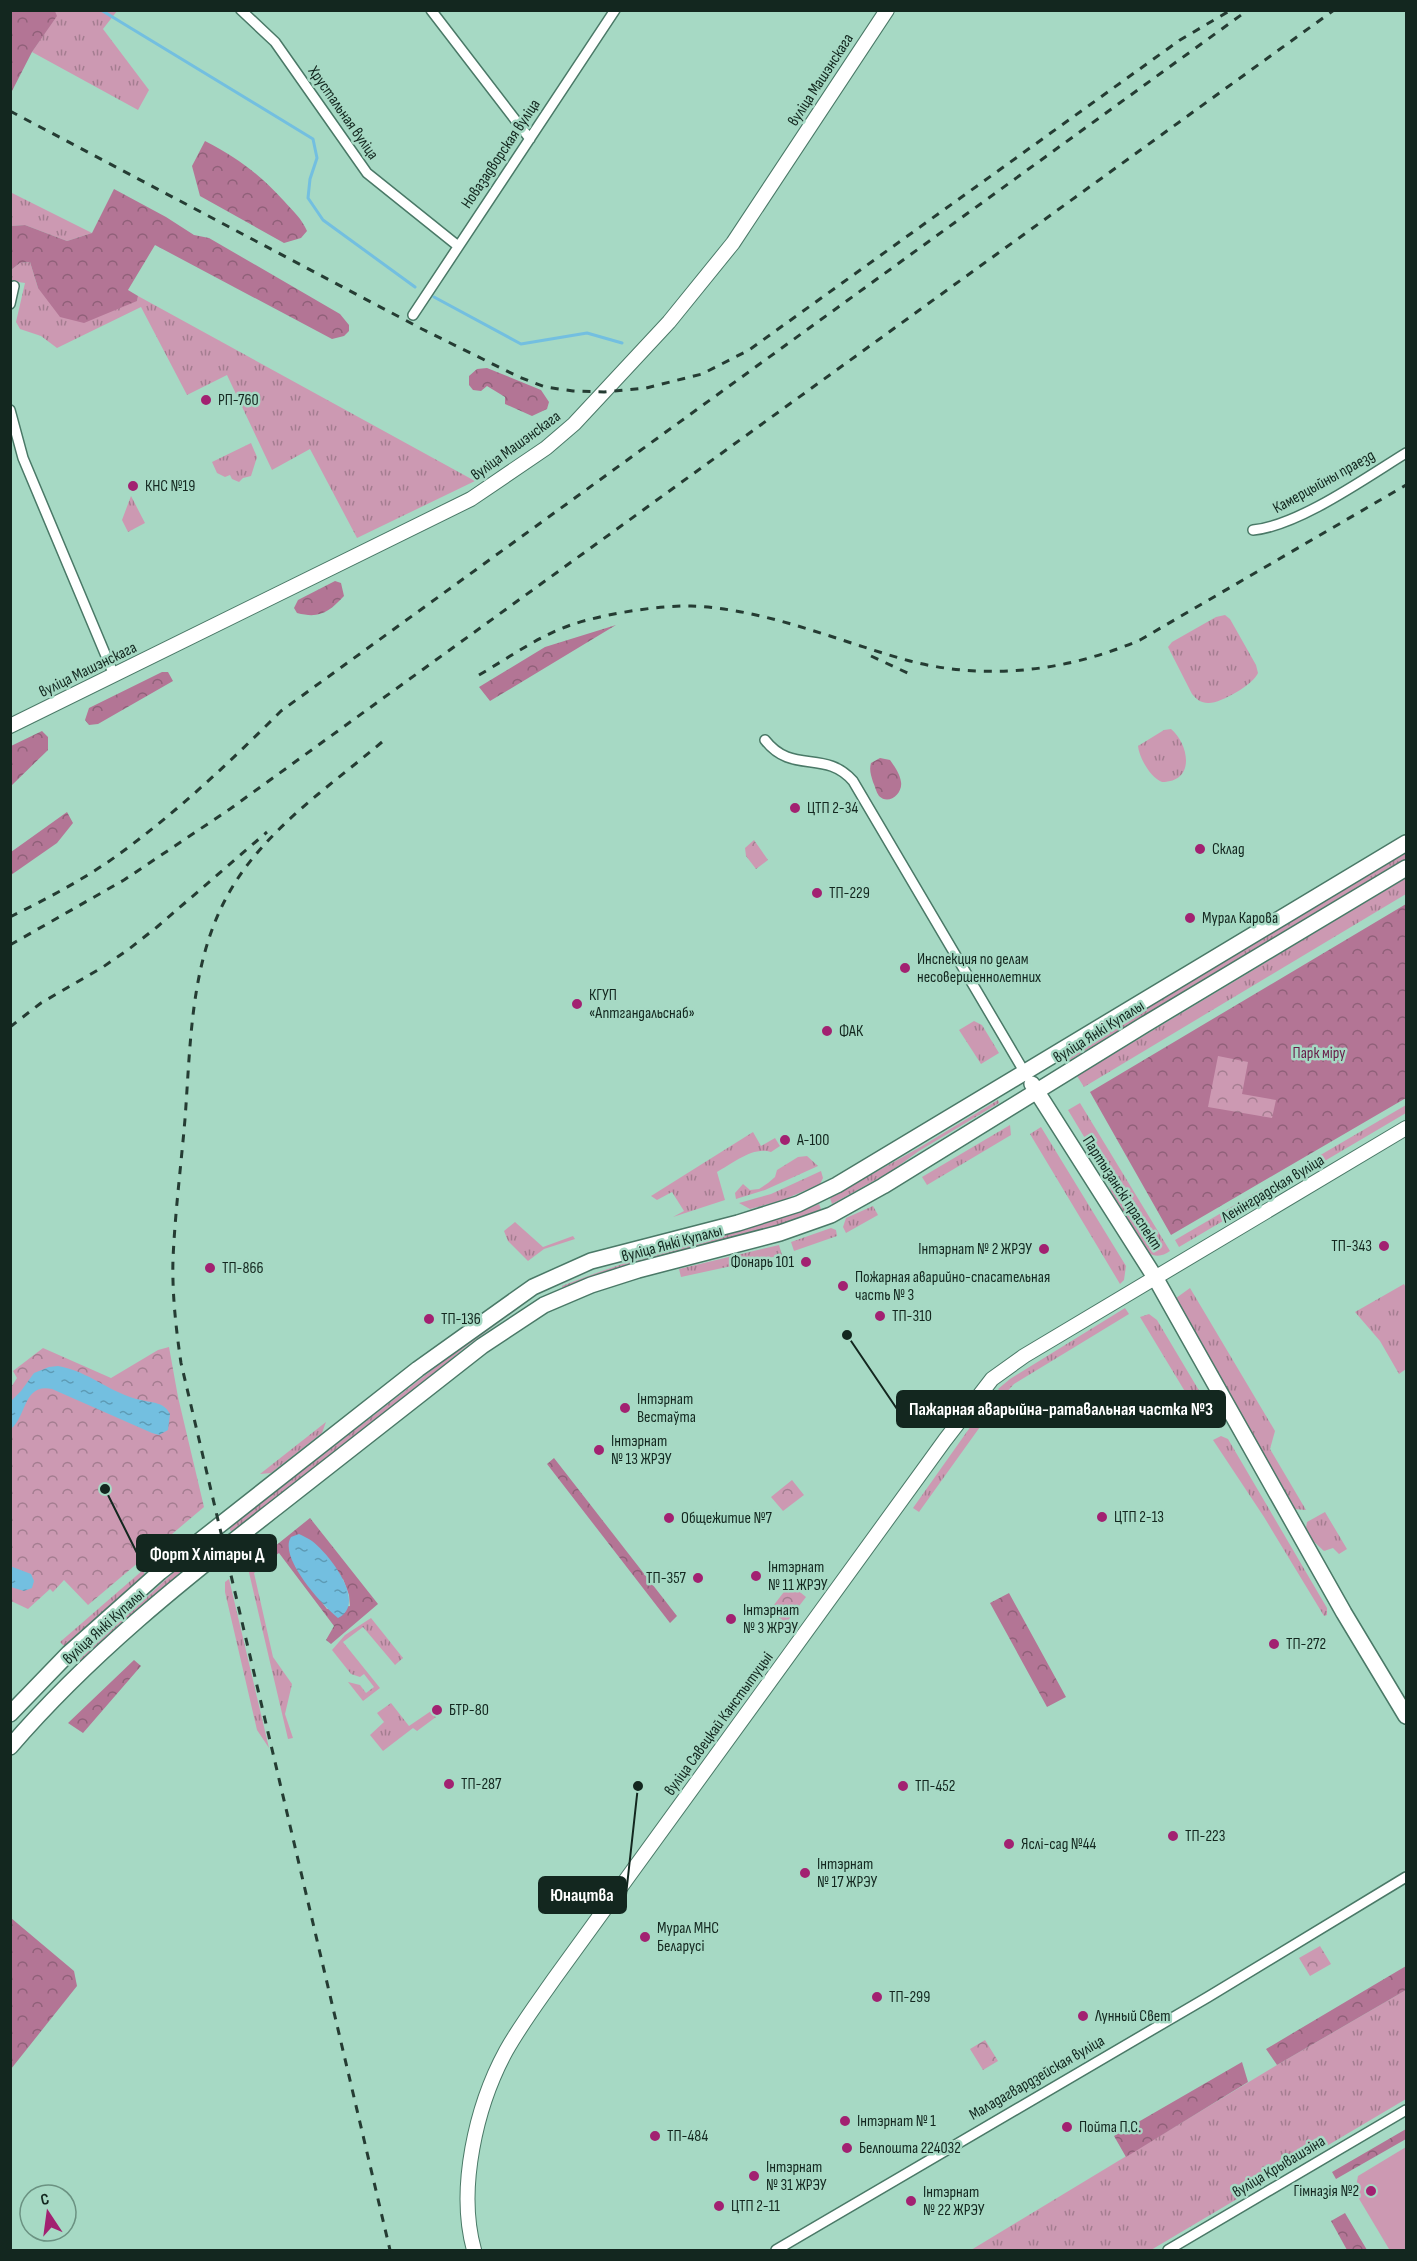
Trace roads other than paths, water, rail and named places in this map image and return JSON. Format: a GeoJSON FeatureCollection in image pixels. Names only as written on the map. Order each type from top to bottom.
{"type":"FeatureCollection","features":[{"type":"Feature","properties":{"kind":"main road","name":"вуліца Машэнскага"},"geometry":{"type":"LineString","coordinates":[[10,726],[461,504],[509,473],[574,424],[669,322],[733,243],[887,10]]}},
{"type":"Feature","properties":{"kind":"main road","name":"вуліца Янкі Купалы"},"geometry":{"type":"LineString","coordinates":[[10,1714],[54,1667],[168,1565],[418,1369],[533,1287],[591,1261],[738,1223],[798,1204],[837,1185],[1407,843]]}},
{"type":"Feature","properties":{"kind":"main road","name":"вуліца Янкі Купалы"},"geometry":{"type":"LineString","coordinates":[[10,1746],[70,1682],[121,1634],[231,1542],[482,1346],[544,1305],[619,1276],[780,1233],[831,1215],[883,1186],[1144,1024],[1407,868]]}},
{"type":"Feature","properties":{"kind":"main road","name":"Партызанскі праспект"},"geometry":{"type":"LineString","coordinates":[[1025,1073],[1156,1279],[1344,1613],[1407,1716]]}},
{"type":"Feature","properties":{"kind":"main road","name":"Ленінградская вуліца"},"geometry":{"type":"LineString","coordinates":[[1156,1279],[1407,1128]]}},
{"type":"Feature","properties":{"kind":"main road","name":"вуліца Савецкай Канстытуцыі"},"geometry":{"type":"LineString","coordinates":[[474,2250],[467,2190],[472,2145],[484,2102],[506,2052],[555,1978],[945,1440],[992,1379],[1024,1356],[1156,1279]]}},
{"type":"Feature","properties":{"kind":"main road"},"geometry":{"type":"LineString","coordinates":[[533,1287],[544,1305]]}},
{"type":"Feature","properties":{"kind":"main road"},"geometry":{"type":"LineString","coordinates":[[54,1667],[70,1682]]}},
{"type":"Feature","properties":{"kind":"street","name":"Хрустальная вуліца"},"geometry":{"type":"LineString","coordinates":[[241,10],[275,42],[367,173],[458,246]]}},
{"type":"Feature","properties":{"kind":"street"},"geometry":{"type":"LineString","coordinates":[[431,10],[530,139]]}},
{"type":"Feature","properties":{"kind":"street","name":"Новазадворская вуліца"},"geometry":{"type":"LineString","coordinates":[[413,315],[615,10]]}},
{"type":"Feature","properties":{"kind":"street"},"geometry":{"type":"LineString","coordinates":[[10,304],[14,286]]}},
{"type":"Feature","properties":{"kind":"street"},"geometry":{"type":"LineString","coordinates":[[10,410],[23,458],[114,675]]}},
{"type":"Feature","properties":{"kind":"street","name":"Камерцыйны праезд"},"geometry":{"type":"LineString","coordinates":[[1253,530],[1264,529],[1290,520],[1407,453]]}},
{"type":"Feature","properties":{"kind":"street","name":"Партызанскі праспект"},"geometry":{"type":"LineString","coordinates":[[765,740],[772,749],[786,758],[831,765],[840,769],[853,782],[1025,1073]]}},
{"type":"Feature","properties":{"kind":"street","name":"Маладагвардзейская вуліца"},"geometry":{"type":"LineString","coordinates":[[776,2250],[1208,1997],[1407,1877]]}},
{"type":"Feature","properties":{"kind":"street","name":"вуліца Крывашэіна"},"geometry":{"type":"LineString","coordinates":[[1168,2250],[1407,2109]]}},
{"type":"Feature","properties":{"kind":"water"},"geometry":{"type":"Polygon","coordinates":[[[58,1366],[80,1373],[130,1397],[161,1405],[170,1414],[168,1430],[159,1435],[152,1433],[52,1389],[43,1388],[31,1396],[11,1429],[11,1401],[34,1373],[58,1366]]]}},
{"type":"Feature","properties":{"kind":"water"},"geometry":{"type":"Polygon","coordinates":[[[299,1534],[319,1547],[343,1579],[349,1601],[346,1611],[338,1618],[322,1603],[296,1568],[289,1546],[291,1537],[299,1534]]]}},
{"type":"Feature","properties":{"kind":"water"},"geometry":{"type":"Polygon","coordinates":[[[10,1566],[31,1574],[34,1581],[32,1588],[24,1591],[11,1587],[10,1566]]]}},
{"type":"Feature","properties":{"kind":"waterway"},"geometry":{"type":"LineString","coordinates":[[101,10],[313,139],[317,158],[310,179],[308,198],[323,220],[415,287]]}},
{"type":"Feature","properties":{"kind":"waterway"},"geometry":{"type":"LineString","coordinates":[[434,297],[521,344],[587,333],[622,343]]}},
{"type":"Feature","properties":{"kind":"railway"},"geometry":{"type":"LineString","coordinates":[[10,111],[422,329],[519,377],[545,387],[604,392],[646,388],[702,374],[749,350],[1180,40],[1231,10]]}},
{"type":"Feature","properties":{"kind":"railway"},"geometry":{"type":"LineString","coordinates":[[10,917],[51,896],[115,857],[201,787],[281,711],[1248,10]]}},
{"type":"Feature","properties":{"kind":"railway"},"geometry":{"type":"LineString","coordinates":[[10,945],[124,880],[230,809],[1334,10]]}},
{"type":"Feature","properties":{"kind":"railway"},"geometry":{"type":"LineString","coordinates":[[479,675],[538,640],[571,625],[623,612],[677,606],[719,608],[774,619],[910,661],[939,667],[968,671],[998,671],[1056,666],[1113,651],[1140,640],[1406,485]]}},
{"type":"Feature","properties":{"kind":"railway"},"geometry":{"type":"LineString","coordinates":[[871,656],[914,676]]}},
{"type":"Feature","properties":{"kind":"railway"},"geometry":{"type":"LineString","coordinates":[[382,742],[282,826],[248,865],[233,886],[219,913],[200,970],[191,1029],[173,1272],[181,1363],[390,2250]]}},
{"type":"Feature","properties":{"kind":"railway"},"geometry":{"type":"LineString","coordinates":[[10,1027],[41,1003],[129,949],[267,832]]}},
{"type":"Feature","properties":{"kind":"place","name":"РП-760"},"geometry":{"type":"Point","coordinates":[206,400]}},
{"type":"Feature","properties":{"kind":"place","name":"КНС №19"},"geometry":{"type":"Point","coordinates":[133,486]}},
{"type":"Feature","properties":{"kind":"place","name":"ЦТП 2-34"},"geometry":{"type":"Point","coordinates":[795,808]}},
{"type":"Feature","properties":{"kind":"place","name":"Склад"},"geometry":{"type":"Point","coordinates":[1200,849]}},
{"type":"Feature","properties":{"kind":"place","name":"ТП-229"},"geometry":{"type":"Point","coordinates":[817,893]}},
{"type":"Feature","properties":{"kind":"place","name":"Мурал Карова"},"geometry":{"type":"Point","coordinates":[1190,918]}},
{"type":"Feature","properties":{"kind":"place","name":"Инспекция по делам несовершеннолетних"},"geometry":{"type":"Point","coordinates":[905,968]}},
{"type":"Feature","properties":{"kind":"place","name":"КГУП «Аптгандальснаб»"},"geometry":{"type":"Point","coordinates":[577,1004]}},
{"type":"Feature","properties":{"kind":"place","name":"ФАК"},"geometry":{"type":"Point","coordinates":[827,1031]}},
{"type":"Feature","properties":{"kind":"place","name":"А-100"},"geometry":{"type":"Point","coordinates":[785,1140]}},
{"type":"Feature","properties":{"kind":"place","name":"ТП-343"},"geometry":{"type":"Point","coordinates":[1384,1246]}},
{"type":"Feature","properties":{"kind":"place","name":"Інтэрнат № 2 ЖРЭУ"},"geometry":{"type":"Point","coordinates":[1044,1249]}},
{"type":"Feature","properties":{"kind":"place","name":"Фонарь 101"},"geometry":{"type":"Point","coordinates":[806,1262]}},
{"type":"Feature","properties":{"kind":"place","name":"ТП-866"},"geometry":{"type":"Point","coordinates":[210,1268]}},
{"type":"Feature","properties":{"kind":"place","name":"Пожарная аварийно-спасательная часть № 3"},"geometry":{"type":"Point","coordinates":[843,1286]}},
{"type":"Feature","properties":{"kind":"place","name":"ТП-310"},"geometry":{"type":"Point","coordinates":[880,1316]}},
{"type":"Feature","properties":{"kind":"place","name":"ТП-136"},"geometry":{"type":"Point","coordinates":[429,1319]}},
{"type":"Feature","properties":{"kind":"place","name":"Пажарная аварыйна-ратавальная частка №3"},"geometry":{"type":"Point","coordinates":[847,1335]}},
{"type":"Feature","properties":{"kind":"place","name":"Інтэрнат Вестаўта"},"geometry":{"type":"Point","coordinates":[625,1408]}},
{"type":"Feature","properties":{"kind":"place","name":"Інтэрнат № 13 ЖРЭУ"},"geometry":{"type":"Point","coordinates":[599,1450]}},
{"type":"Feature","properties":{"kind":"place","name":"Форт X літары Д"},"geometry":{"type":"Point","coordinates":[105,1489]}},
{"type":"Feature","properties":{"kind":"place","name":"ЦТП 2-13"},"geometry":{"type":"Point","coordinates":[1102,1517]}},
{"type":"Feature","properties":{"kind":"place","name":"Общежитие №7"},"geometry":{"type":"Point","coordinates":[669,1518]}},
{"type":"Feature","properties":{"kind":"place","name":"Інтэрнат № 11 ЖРЭУ"},"geometry":{"type":"Point","coordinates":[756,1576]}},
{"type":"Feature","properties":{"kind":"place","name":"ТП-357"},"geometry":{"type":"Point","coordinates":[698,1578]}},
{"type":"Feature","properties":{"kind":"place","name":"Інтэрнат № 3 ЖРЭУ"},"geometry":{"type":"Point","coordinates":[731,1619]}},
{"type":"Feature","properties":{"kind":"place","name":"ТП-272"},"geometry":{"type":"Point","coordinates":[1274,1644]}},
{"type":"Feature","properties":{"kind":"place","name":"БТР-80"},"geometry":{"type":"Point","coordinates":[437,1710]}},
{"type":"Feature","properties":{"kind":"place","name":"ТП-287"},"geometry":{"type":"Point","coordinates":[449,1784]}},
{"type":"Feature","properties":{"kind":"place","name":"Юнацтва"},"geometry":{"type":"Point","coordinates":[638,1786]}},
{"type":"Feature","properties":{"kind":"place","name":"ТП-452"},"geometry":{"type":"Point","coordinates":[903,1786]}},
{"type":"Feature","properties":{"kind":"place","name":"ТП-223"},"geometry":{"type":"Point","coordinates":[1173,1836]}},
{"type":"Feature","properties":{"kind":"place","name":"Яслі-сад №44"},"geometry":{"type":"Point","coordinates":[1009,1844]}},
{"type":"Feature","properties":{"kind":"place","name":"Інтэрнат № 17 ЖРЭУ"},"geometry":{"type":"Point","coordinates":[805,1873]}},
{"type":"Feature","properties":{"kind":"place","name":"Мурал МНС Беларусі"},"geometry":{"type":"Point","coordinates":[645,1937]}},
{"type":"Feature","properties":{"kind":"place","name":"ТП-299"},"geometry":{"type":"Point","coordinates":[877,1997]}},
{"type":"Feature","properties":{"kind":"place","name":"Лунный Свет"},"geometry":{"type":"Point","coordinates":[1083,2016]}},
{"type":"Feature","properties":{"kind":"place","name":"Інтэрнат № 1"},"geometry":{"type":"Point","coordinates":[845,2121]}},
{"type":"Feature","properties":{"kind":"place","name":"Пойта П.С."},"geometry":{"type":"Point","coordinates":[1067,2127]}},
{"type":"Feature","properties":{"kind":"place","name":"ТП-484"},"geometry":{"type":"Point","coordinates":[655,2136]}},
{"type":"Feature","properties":{"kind":"place","name":"Белпошта 224032"},"geometry":{"type":"Point","coordinates":[847,2148]}},
{"type":"Feature","properties":{"kind":"place","name":"Інтэрнат № 31 ЖРЭУ"},"geometry":{"type":"Point","coordinates":[754,2176]}},
{"type":"Feature","properties":{"kind":"place","name":"Гімназія №2"},"geometry":{"type":"Point","coordinates":[1371,2191]}},
{"type":"Feature","properties":{"kind":"place","name":"Інтэрнат № 22 ЖРЭУ"},"geometry":{"type":"Point","coordinates":[911,2201]}},
{"type":"Feature","properties":{"kind":"place","name":"ЦТП 2-11"},"geometry":{"type":"Point","coordinates":[719,2206]}},
{"type":"Feature","properties":{"kind":"park label","name":"Парк міру"},"geometry":{"type":"Point","coordinates":[1319,1053]}}]}
